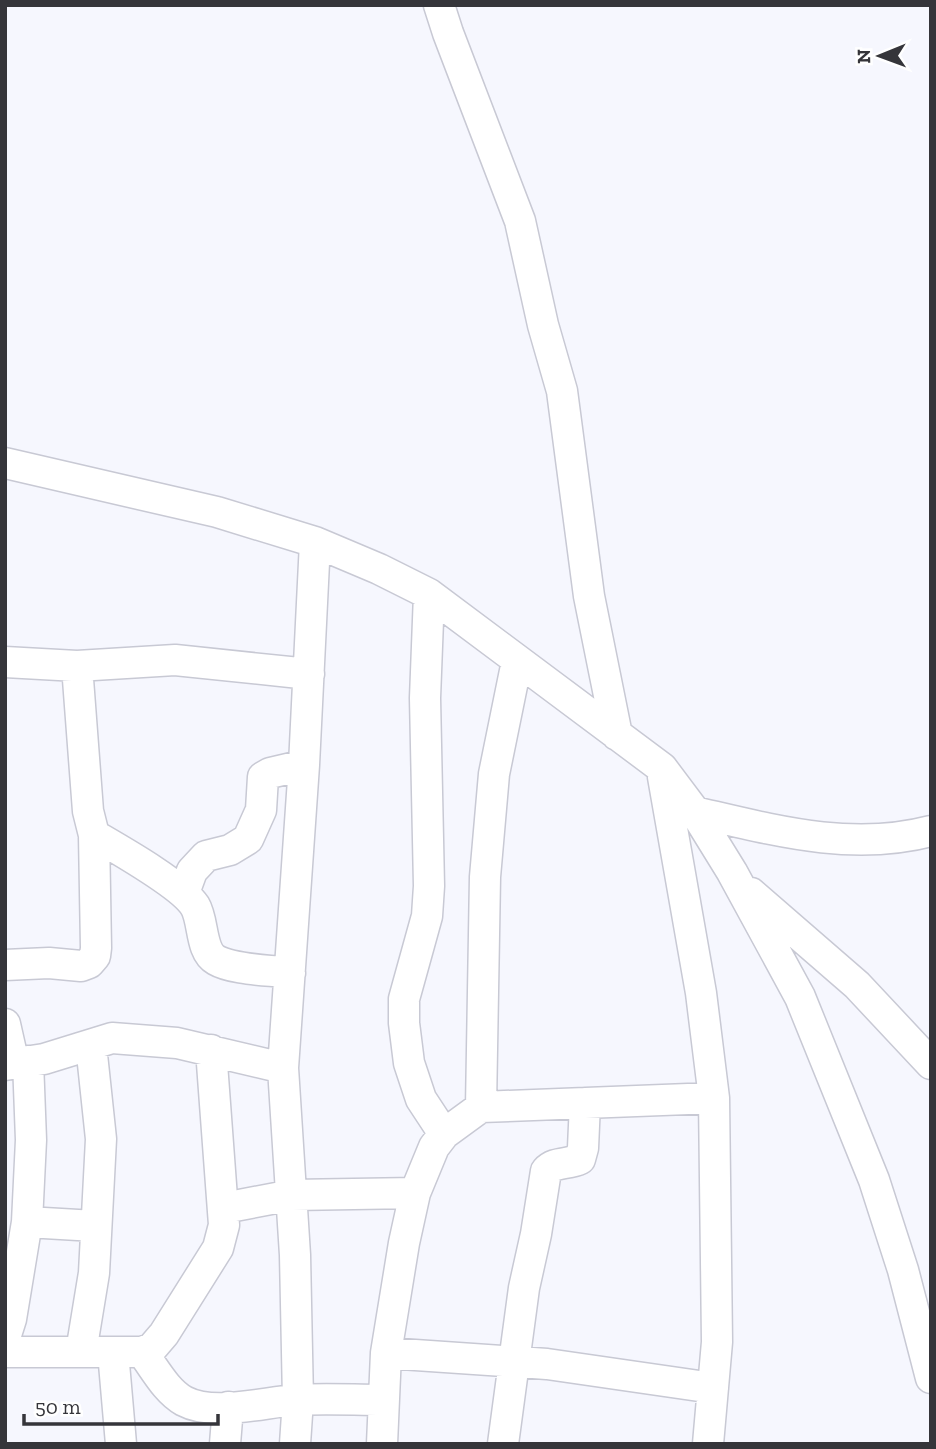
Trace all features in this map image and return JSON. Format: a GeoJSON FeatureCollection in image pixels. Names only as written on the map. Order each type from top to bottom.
{"type":"FeatureCollection","features":[{"type":"Feature","properties":{"kind":"street"},"geometry":{"type":"LineString","coordinates":[[439,5],[520,221],[543,325],[562,391],[589,596],[617,735]]}},
{"type":"Feature","properties":{"kind":"street"},"geometry":{"type":"LineString","coordinates":[[5,464],[217,512],[314,542],[379,569],[429,594],[662,768],[695,812],[738,882],[800,997],[874,1180],[903,1270],[931,1378]]}},
{"type":"Feature","properties":{"kind":"street"},"geometry":{"type":"LineString","coordinates":[[295,1444],[298,1399],[292,1195],[283,1068],[304,765],[314,542]]}},
{"type":"Feature","properties":{"kind":"street"},"geometry":{"type":"LineString","coordinates":[[429,594],[425,698],[429,886],[427,916],[404,999],[404,1023],[409,1063],[421,1099],[444,1134]]}},
{"type":"Feature","properties":{"kind":"street"},"geometry":{"type":"LineString","coordinates":[[5,662],[77,666],[175,660],[309,674]]}},
{"type":"Feature","properties":{"kind":"street"},"geometry":{"type":"LineString","coordinates":[[481,1107],[485,877],[494,774],[517,661]]}},
{"type":"Feature","properties":{"kind":"street"},"geometry":{"type":"LineString","coordinates":[[5,965],[49,962],[81,966],[89,963],[95,956],[94,835],[88,811],[77,666]]}},
{"type":"Feature","properties":{"kind":"street"},"geometry":{"type":"LineString","coordinates":[[184,893],[192,871],[206,856],[230,850],[248,839],[261,810],[263,777],[304,765]]}},
{"type":"Feature","properties":{"kind":"street"},"geometry":{"type":"LineString","coordinates":[[662,768],[701,993],[714,1098],[717,1342],[708,1444]]}},
{"type":"Feature","properties":{"kind":"street"},"geometry":{"type":"LineString","coordinates":[[695,812],[774,830],[854,841],[888,839],[931,831]]}},
{"type":"Feature","properties":{"kind":"street"},"geometry":{"type":"LineString","coordinates":[[94,835],[184,893],[200,915],[208,951],[215,960],[290,973]]}},
{"type":"Feature","properties":{"kind":"street"},"geometry":{"type":"LineString","coordinates":[[738,882],[858,985],[931,1064]]}},
{"type":"Feature","properties":{"kind":"street"},"geometry":{"type":"LineString","coordinates":[[5,1024],[16,1063],[31,1140],[27,1222],[11,1287],[11,1318],[5,1338]]}},
{"type":"Feature","properties":{"kind":"street"},"geometry":{"type":"LineString","coordinates":[[16,1063],[44,1059],[112,1038],[177,1043],[283,1068]]}},
{"type":"Feature","properties":{"kind":"street"},"geometry":{"type":"LineString","coordinates":[[81,1352],[94,1273],[101,1139],[91,1045]]}},
{"type":"Feature","properties":{"kind":"street"},"geometry":{"type":"LineString","coordinates":[[5,1352],[142,1352],[152,1348],[164,1334],[218,1248],[224,1225],[211,1050]]}},
{"type":"Feature","properties":{"kind":"street"},"geometry":{"type":"LineString","coordinates":[[382,1444],[386,1353],[404,1243],[415,1193],[434,1147],[444,1134],[481,1107],[714,1098]]}},
{"type":"Feature","properties":{"kind":"street"},"geometry":{"type":"LineString","coordinates":[[503,1444],[524,1288],[546,1171],[551,1165],[580,1159],[585,1103]]}},
{"type":"Feature","properties":{"kind":"street"},"geometry":{"type":"LineString","coordinates":[[224,1208],[292,1195],[415,1193]]}},
{"type":"Feature","properties":{"kind":"street"},"geometry":{"type":"LineString","coordinates":[[27,1222],[95,1226]]}},
{"type":"Feature","properties":{"kind":"street"},"geometry":{"type":"LineString","coordinates":[[113,1352],[121,1444]]}},
{"type":"Feature","properties":{"kind":"street"},"geometry":{"type":"LineString","coordinates":[[142,1352],[172,1394],[187,1403],[228,1407],[298,1399],[383,1400]]}},
{"type":"Feature","properties":{"kind":"street"},"geometry":{"type":"LineString","coordinates":[[386,1353],[514,1361],[713,1388]]}},
{"type":"Feature","properties":{"kind":"street"},"geometry":{"type":"LineString","coordinates":[[225,1444],[228,1407]]}}]}
